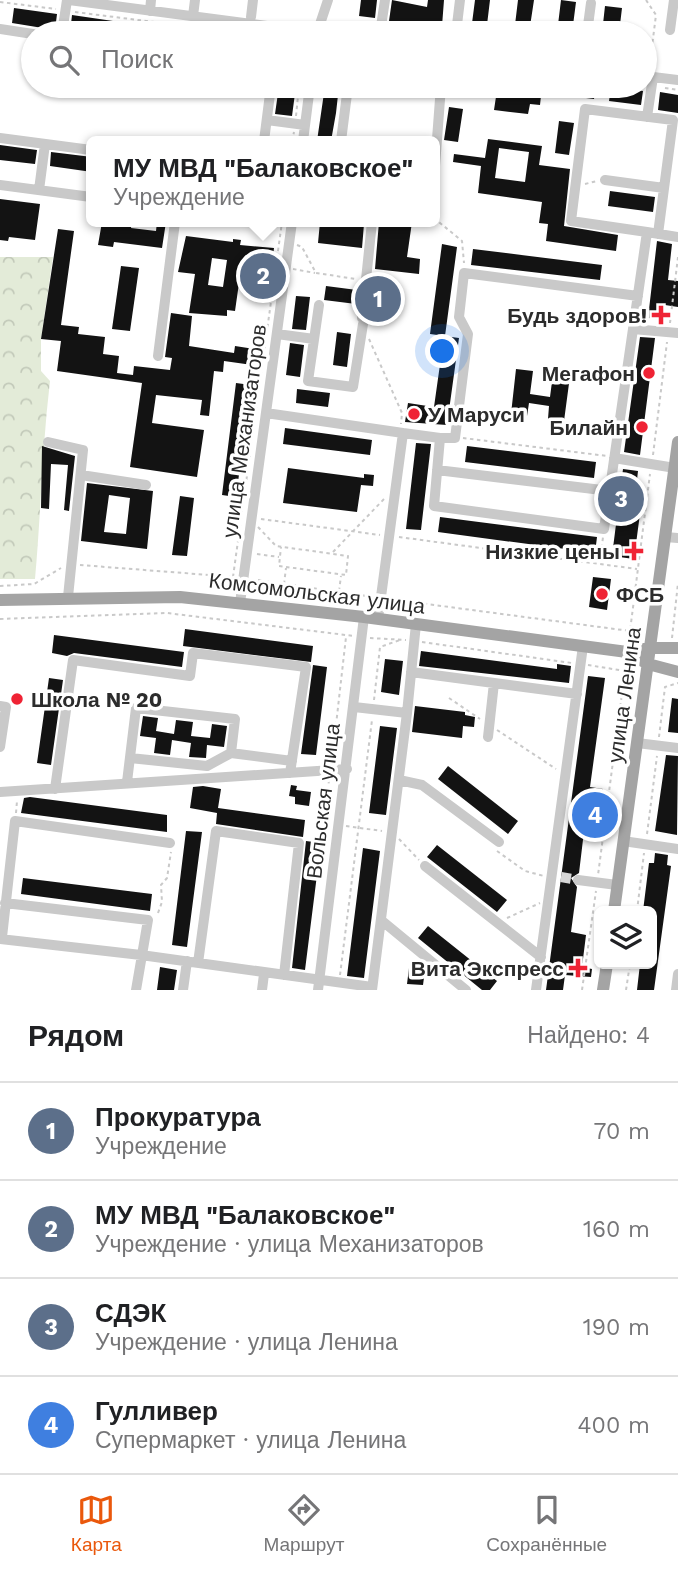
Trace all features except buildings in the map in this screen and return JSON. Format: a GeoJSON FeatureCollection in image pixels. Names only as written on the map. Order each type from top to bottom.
{"type":"FeatureCollection","features":[{"type":"Feature","properties":{"kind":"main road","name":"улица Ленина"},"geometry":{"type":"LineString","coordinates":[[615,906],[650,648],[672,538],[678,442]]}},
{"type":"Feature","properties":{"kind":"main road","name":"Комсомольская улица"},"geometry":{"type":"LineString","coordinates":[[0,600],[180,597],[364,617],[627,652],[675,643]]}},
{"type":"Feature","properties":{"kind":"main road","name":"Комсомольская улица"},"geometry":{"type":"LineString","coordinates":[[627,652],[648,664],[678,672]]}},
{"type":"Feature","properties":{"kind":"main road"},"geometry":{"type":"LineString","coordinates":[[603,990],[606,969]]}},
{"type":"Feature","properties":{"kind":"street"},"geometry":{"type":"LineString","coordinates":[[193,16],[195,0]]}},
{"type":"Feature","properties":{"kind":"street"},"geometry":{"type":"LineString","coordinates":[[251,17],[253,0]]}},
{"type":"Feature","properties":{"kind":"street"},"geometry":{"type":"LineString","coordinates":[[322,21],[328,0]]}},
{"type":"Feature","properties":{"kind":"street"},"geometry":{"type":"LineString","coordinates":[[382,21],[385,0]]}},
{"type":"Feature","properties":{"kind":"street"},"geometry":{"type":"LineString","coordinates":[[457,21],[460,0]]}},
{"type":"Feature","properties":{"kind":"street"},"geometry":{"type":"LineString","coordinates":[[670,30],[674,0]]}},
{"type":"Feature","properties":{"kind":"street"},"geometry":{"type":"LineString","coordinates":[[64,21],[67,3],[150,5],[209,21]]}},
{"type":"Feature","properties":{"kind":"street"},"geometry":{"type":"LineString","coordinates":[[589,21],[591,3]]}},
{"type":"Feature","properties":{"kind":"street"},"geometry":{"type":"LineString","coordinates":[[0,29],[21,32]]}},
{"type":"Feature","properties":{"kind":"street"},"geometry":{"type":"LineString","coordinates":[[657,77],[678,80]]}},
{"type":"Feature","properties":{"kind":"street"},"geometry":{"type":"LineString","coordinates":[[265,136],[270,98]]}},
{"type":"Feature","properties":{"kind":"street"},"geometry":{"type":"LineString","coordinates":[[302,136],[300,125],[307,98]]}},
{"type":"Feature","properties":{"kind":"street"},"geometry":{"type":"LineString","coordinates":[[342,136],[346,98]]}},
{"type":"Feature","properties":{"kind":"street"},"geometry":{"type":"LineString","coordinates":[[438,136],[440,98]]}},
{"type":"Feature","properties":{"kind":"street"},"geometry":{"type":"LineString","coordinates":[[647,117],[648,98]]}},
{"type":"Feature","properties":{"kind":"street"},"geometry":{"type":"LineString","coordinates":[[440,438],[434,506],[604,529],[610,491],[611,457],[638,296],[653,233],[664,188],[673,120],[585,109],[571,220],[653,233],[678,237]]}},
{"type":"Feature","properties":{"kind":"street"},"geometry":{"type":"LineString","coordinates":[[267,120],[300,125]]}},
{"type":"Feature","properties":{"kind":"street"},"geometry":{"type":"LineString","coordinates":[[0,138],[86,149]]}},
{"type":"Feature","properties":{"kind":"street"},"geometry":{"type":"LineString","coordinates":[[39,190],[45,144]]}},
{"type":"Feature","properties":{"kind":"street"},"geometry":{"type":"LineString","coordinates":[[605,180],[664,188]]}},
{"type":"Feature","properties":{"kind":"street"},"geometry":{"type":"LineString","coordinates":[[0,185],[86,196]]}},
{"type":"Feature","properties":{"kind":"street"},"geometry":{"type":"LineString","coordinates":[[158,356],[174,227]]}},
{"type":"Feature","properties":{"kind":"street","name":"улица Механизаторов"},"geometry":{"type":"LineString","coordinates":[[240,603],[239,578],[255,522],[287,227]]}},
{"type":"Feature","properties":{"kind":"street"},"geometry":{"type":"LineString","coordinates":[[319,305],[308,381],[353,387],[371,227]]}},
{"type":"Feature","properties":{"kind":"street"},"geometry":{"type":"LineString","coordinates":[[266,414],[455,438],[468,334],[458,317],[464,273],[638,296]]}},
{"type":"Feature","properties":{"kind":"street"},"geometry":{"type":"LineString","coordinates":[[633,329],[673,332]]}},
{"type":"Feature","properties":{"kind":"street"},"geometry":{"type":"LineString","coordinates":[[276,334],[314,338]]}},
{"type":"Feature","properties":{"kind":"street"},"geometry":{"type":"LineString","coordinates":[[378,619],[401,433]]}},
{"type":"Feature","properties":{"kind":"street"},"geometry":{"type":"LineString","coordinates":[[48,442],[83,450],[68,597]]}},
{"type":"Feature","properties":{"kind":"street"},"geometry":{"type":"LineString","coordinates":[[611,457],[675,468]]}},
{"type":"Feature","properties":{"kind":"street"},"geometry":{"type":"LineString","coordinates":[[437,470],[610,491]]}},
{"type":"Feature","properties":{"kind":"street"},"geometry":{"type":"LineString","coordinates":[[81,475],[146,485]]}},
{"type":"Feature","properties":{"kind":"street","name":"Вольская улица"},"geometry":{"type":"LineString","coordinates":[[319,985],[341,825],[364,617]]}},
{"type":"Feature","properties":{"kind":"street"},"geometry":{"type":"LineString","coordinates":[[170,842],[15,821],[1,938],[284,975],[319,985],[339,983],[372,989],[400,780],[416,624]]}},
{"type":"Feature","properties":{"kind":"street"},"geometry":{"type":"LineString","coordinates":[[536,990],[548,903],[556,877],[583,646]]}},
{"type":"Feature","properties":{"kind":"street"},"geometry":{"type":"LineString","coordinates":[[55,789],[73,660],[190,676],[193,653],[306,667],[290,773]]}},
{"type":"Feature","properties":{"kind":"street"},"geometry":{"type":"LineString","coordinates":[[411,672],[577,694]]}},
{"type":"Feature","properties":{"kind":"street"},"geometry":{"type":"LineString","coordinates":[[488,737],[494,683]]}},
{"type":"Feature","properties":{"kind":"street"},"geometry":{"type":"LineString","coordinates":[[0,706],[6,707],[0,747]]}},
{"type":"Feature","properties":{"kind":"street"},"geometry":{"type":"LineString","coordinates":[[354,707],[407,713]]}},
{"type":"Feature","properties":{"kind":"street"},"geometry":{"type":"LineString","coordinates":[[127,782],[136,708],[234,719],[231,753]]}},
{"type":"Feature","properties":{"kind":"street"},"geometry":{"type":"LineString","coordinates":[[637,743],[678,748]]}},
{"type":"Feature","properties":{"kind":"street"},"geometry":{"type":"LineString","coordinates":[[130,758],[208,766],[231,753],[292,761]]}},
{"type":"Feature","properties":{"kind":"street"},"geometry":{"type":"LineString","coordinates":[[0,792],[347,769]]}},
{"type":"Feature","properties":{"kind":"street"},"geometry":{"type":"LineString","coordinates":[[400,780],[422,785],[499,842]]}},
{"type":"Feature","properties":{"kind":"street"},"geometry":{"type":"LineString","coordinates":[[183,990],[192,962],[216,831],[299,843],[284,975]]}},
{"type":"Feature","properties":{"kind":"street"},"geometry":{"type":"LineString","coordinates":[[623,841],[678,849]]}},
{"type":"Feature","properties":{"kind":"street"},"geometry":{"type":"LineString","coordinates":[[425,866],[541,957]]}},
{"type":"Feature","properties":{"kind":"street"},"geometry":{"type":"LineString","coordinates":[[578,880],[617,885]]}},
{"type":"Feature","properties":{"kind":"street"},"geometry":{"type":"LineString","coordinates":[[5,903],[148,920],[136,990]]}},
{"type":"Feature","properties":{"kind":"street"},"geometry":{"type":"LineString","coordinates":[[381,920],[466,990]]}},
{"type":"Feature","properties":{"kind":"street"},"geometry":{"type":"LineString","coordinates":[[262,990],[264,974]]}},
{"type":"Feature","properties":{"kind":"street"},"geometry":{"type":"LineString","coordinates":[[676,990],[678,974]]}},
{"type":"Feature","properties":{"kind":"path"},"geometry":{"type":"LineString","coordinates":[[646,0],[656,15],[655,21]]}},
{"type":"Feature","properties":{"kind":"path"},"geometry":{"type":"LineString","coordinates":[[0,2],[67,3],[181,21]]}},
{"type":"Feature","properties":{"kind":"path"},"geometry":{"type":"LineString","coordinates":[[294,136],[300,125],[299,98]]}},
{"type":"Feature","properties":{"kind":"path"},"geometry":{"type":"LineString","coordinates":[[575,186],[605,180]]}},
{"type":"Feature","properties":{"kind":"path"},"geometry":{"type":"LineString","coordinates":[[440,222],[462,241],[464,273]]}},
{"type":"Feature","properties":{"kind":"path"},"geometry":{"type":"LineString","coordinates":[[239,578],[286,227]]}},
{"type":"Feature","properties":{"kind":"path"},"geometry":{"type":"LineString","coordinates":[[296,245],[302,247],[316,273]]}},
{"type":"Feature","properties":{"kind":"path"},"geometry":{"type":"LineString","coordinates":[[0,586],[34,584],[71,564],[239,578],[630,631],[673,332],[678,257]]}},
{"type":"Feature","properties":{"kind":"path"},"geometry":{"type":"LineString","coordinates":[[293,269],[362,279]]}},
{"type":"Feature","properties":{"kind":"path"},"geometry":{"type":"LineString","coordinates":[[362,321],[402,413],[401,433]]}},
{"type":"Feature","properties":{"kind":"path"},"geometry":{"type":"LineString","coordinates":[[455,438],[611,457]]}},
{"type":"Feature","properties":{"kind":"path"},"geometry":{"type":"LineString","coordinates":[[332,554],[396,487]]}},
{"type":"Feature","properties":{"kind":"path"},"geometry":{"type":"LineString","coordinates":[[255,522],[372,534]]}},
{"type":"Feature","properties":{"kind":"path"},"geometry":{"type":"LineString","coordinates":[[255,522],[276,546],[348,556],[346,575],[279,566],[281,547]]}},
{"type":"Feature","properties":{"kind":"path"},"geometry":{"type":"LineString","coordinates":[[600,563],[604,529]]}},
{"type":"Feature","properties":{"kind":"path"},"geometry":{"type":"LineString","coordinates":[[389,536],[638,569]]}},
{"type":"Feature","properties":{"kind":"path"},"geometry":{"type":"LineString","coordinates":[[254,553],[280,557]]}},
{"type":"Feature","properties":{"kind":"path"},"geometry":{"type":"LineString","coordinates":[[284,584],[286,567]]}},
{"type":"Feature","properties":{"kind":"path"},"geometry":{"type":"LineString","coordinates":[[339,592],[341,575]]}},
{"type":"Feature","properties":{"kind":"path"},"geometry":{"type":"LineString","coordinates":[[675,643],[678,583]]}},
{"type":"Feature","properties":{"kind":"path"},"geometry":{"type":"LineString","coordinates":[[0,620],[167,613],[362,637],[414,640],[625,671],[582,990]]}},
{"type":"Feature","properties":{"kind":"path"},"geometry":{"type":"LineString","coordinates":[[346,635],[323,823],[392,833],[425,866]]}},
{"type":"Feature","properties":{"kind":"path"},"geometry":{"type":"LineString","coordinates":[[339,983],[380,647],[402,640]]}},
{"type":"Feature","properties":{"kind":"path"},"geometry":{"type":"LineString","coordinates":[[638,906],[665,687],[678,683]]}},
{"type":"Feature","properties":{"kind":"path"},"geometry":{"type":"LineString","coordinates":[[449,698],[566,776]]}},
{"type":"Feature","properties":{"kind":"path"},"geometry":{"type":"LineString","coordinates":[[15,821],[19,792]]}},
{"type":"Feature","properties":{"kind":"path"},"geometry":{"type":"LineString","coordinates":[[158,913],[162,906],[161,885],[167,878],[170,842]]}},
{"type":"Feature","properties":{"kind":"path"},"geometry":{"type":"LineString","coordinates":[[499,842],[493,849],[525,871],[556,877]]}},
{"type":"Feature","properties":{"kind":"path"},"geometry":{"type":"LineString","coordinates":[[497,922],[548,903]]}},
{"type":"Feature","properties":{"kind":"path"},"geometry":{"type":"LineString","coordinates":[[626,990],[629,969]]}},
{"type":"Feature","properties":{"kind":"green space"},"geometry":{"type":"Polygon","coordinates":[[[0,257],[53,257],[41,339],[41,371],[50,381],[35,579],[0,579],[0,257]]]}},
{"type":"Feature","properties":{"kind":"tunnel"},"geometry":{"type":"LineString","coordinates":[[561,877],[578,880]]}},
{"type":"Feature","properties":{"kind":"place","name":"МУ МВД \"Балаковское\""},"geometry":{"type":"Point","coordinates":[263,276]}},
{"type":"Feature","properties":{"kind":"place","name":"Прокуратура"},"geometry":{"type":"Point","coordinates":[378,299]}},
{"type":"Feature","properties":{"kind":"place","name":"Будь здоров!"},"geometry":{"type":"Point","coordinates":[661,315]}},
{"type":"Feature","properties":{"kind":"place","name":"Мегафон"},"geometry":{"type":"Point","coordinates":[649,373]}},
{"type":"Feature","properties":{"kind":"place","name":"У Маруси"},"geometry":{"type":"Point","coordinates":[414,414]}},
{"type":"Feature","properties":{"kind":"place","name":"Билайн"},"geometry":{"type":"Point","coordinates":[642,427]}},
{"type":"Feature","properties":{"kind":"place","name":"СДЭК"},"geometry":{"type":"Point","coordinates":[621,499]}},
{"type":"Feature","properties":{"kind":"place","name":"Низкие цены"},"geometry":{"type":"Point","coordinates":[634,551]}},
{"type":"Feature","properties":{"kind":"place","name":"ФСБ"},"geometry":{"type":"Point","coordinates":[602,594]}},
{"type":"Feature","properties":{"kind":"place","name":"Школа № 20"},"geometry":{"type":"Point","coordinates":[17,699]}},
{"type":"Feature","properties":{"kind":"place","name":"Гулливер"},"geometry":{"type":"Point","coordinates":[595,815]}},
{"type":"Feature","properties":{"kind":"place","name":"Вита Экспресс"},"geometry":{"type":"Point","coordinates":[578,968]}}]}
